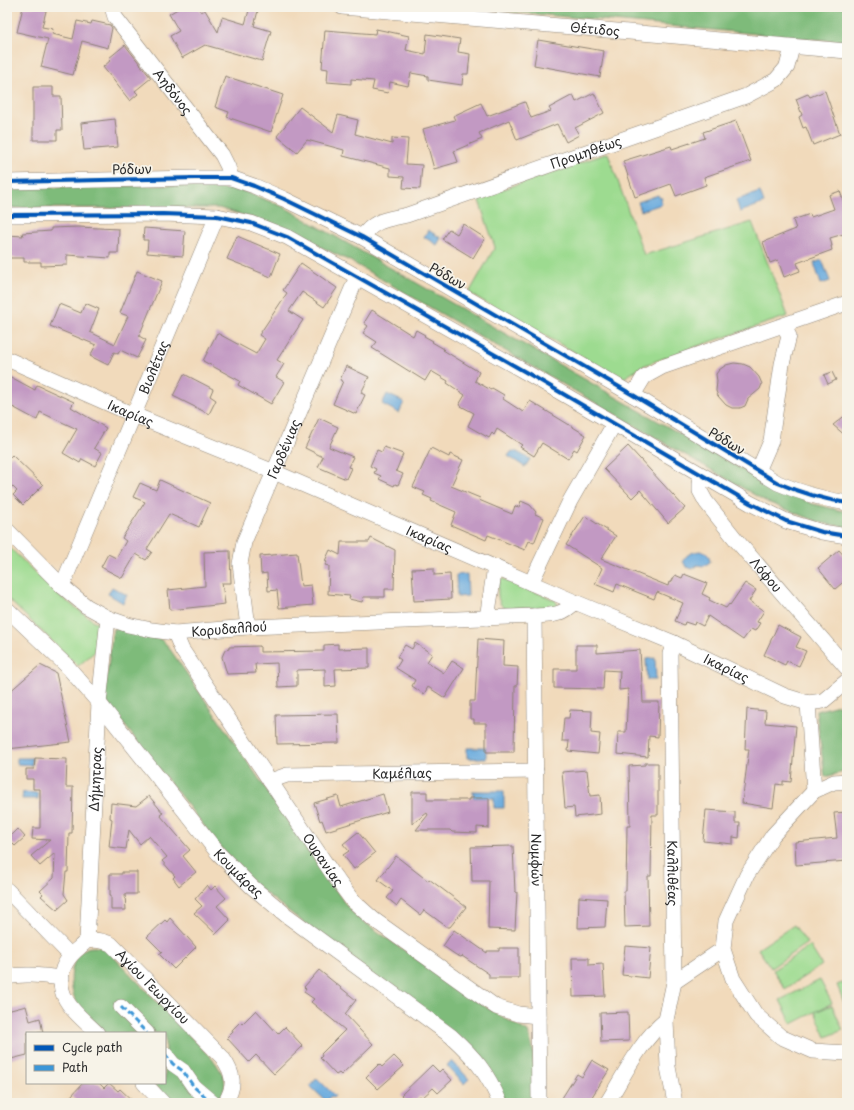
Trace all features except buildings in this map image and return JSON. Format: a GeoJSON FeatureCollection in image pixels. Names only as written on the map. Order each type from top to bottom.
{"type":"FeatureCollection","features":[{"type":"Feature","properties":{"kind":"street","name":"Αηδόνος"},"geometry":{"type":"LineString","coordinates":[[112,7],[115,17],[222,155],[228,167],[231,178]]}},
{"type":"Feature","properties":{"kind":"street","name":"Θέτιδος"},"geometry":{"type":"LineString","coordinates":[[342,7],[847,51]]}},
{"type":"Feature","properties":{"kind":"street","name":"Προμηθέως"},"geometry":{"type":"LineString","coordinates":[[362,237],[368,228],[378,222],[407,215],[746,96],[776,80],[787,67],[792,47]]}},
{"type":"Feature","properties":{"kind":"street","name":"Ρόδων"},"geometry":{"type":"LineString","coordinates":[[7,182],[231,178],[254,186],[362,237],[633,395],[778,483],[800,493],[826,500],[847,503]]}},
{"type":"Feature","properties":{"kind":"street"},"geometry":{"type":"LineString","coordinates":[[7,214],[163,214],[217,216],[251,223],[287,237],[357,276],[750,503],[786,521],[822,532],[847,536]]}},
{"type":"Feature","properties":{"kind":"street","name":"Βιολέτας"},"geometry":{"type":"LineString","coordinates":[[62,586],[217,216]]}},
{"type":"Feature","properties":{"kind":"street","name":"Γαρδένιας"},"geometry":{"type":"LineString","coordinates":[[248,627],[240,564],[244,542],[357,276]]}},
{"type":"Feature","properties":{"kind":"street"},"geometry":{"type":"LineString","coordinates":[[633,395],[644,378],[662,367],[847,303]]}},
{"type":"Feature","properties":{"kind":"street"},"geometry":{"type":"LineString","coordinates":[[758,471],[771,441],[782,364],[789,336],[784,326]]}},
{"type":"Feature","properties":{"kind":"street","name":"Ικαρίας"},"geometry":{"type":"LineString","coordinates":[[7,360],[674,643],[785,696],[808,703]]}},
{"type":"Feature","properties":{"kind":"street"},"geometry":{"type":"LineString","coordinates":[[531,583],[570,501],[614,424]]}},
{"type":"Feature","properties":{"kind":"street","name":"Λόφου"},"geometry":{"type":"LineString","coordinates":[[701,475],[700,491],[706,502],[737,541],[847,668]]}},
{"type":"Feature","properties":{"kind":"street","name":"Κορυδαλλού"},"geometry":{"type":"LineString","coordinates":[[7,530],[62,586],[86,606],[108,618],[128,625],[175,633],[248,627],[556,615],[568,610],[575,602]]}},
{"type":"Feature","properties":{"kind":"street"},"geometry":{"type":"LineString","coordinates":[[488,618],[495,567]]}},
{"type":"Feature","properties":{"kind":"street","name":"Κουμάρας"},"geometry":{"type":"LineString","coordinates":[[7,609],[67,666],[99,703],[218,853],[251,886],[286,915],[451,1036],[472,1055],[486,1074],[500,1103]]}},
{"type":"Feature","properties":{"kind":"street","name":"Νυμφών"},"geometry":{"type":"LineString","coordinates":[[534,616],[539,1103]]}},
{"type":"Feature","properties":{"kind":"street","name":"Δήμητρας"},"geometry":{"type":"LineString","coordinates":[[86,941],[99,703],[108,618]]}},
{"type":"Feature","properties":{"kind":"street","name":"Ουρανίας"},"geometry":{"type":"LineString","coordinates":[[175,633],[182,650],[332,873],[352,900],[372,919],[496,1007],[518,1014],[538,1016]]}},
{"type":"Feature","properties":{"kind":"street","name":"Καλλιθέας"},"geometry":{"type":"LineString","coordinates":[[674,643],[670,654],[674,982],[666,1020],[668,1067],[676,1103]]}},
{"type":"Feature","properties":{"kind":"street"},"geometry":{"type":"LineString","coordinates":[[814,792],[808,703],[823,701],[847,681]]}},
{"type":"Feature","properties":{"kind":"street","name":"Καμέλιας"},"geometry":{"type":"LineString","coordinates":[[270,781],[287,775],[536,771]]}},
{"type":"Feature","properties":{"kind":"street"},"geometry":{"type":"LineString","coordinates":[[847,780],[834,782],[814,792],[773,835],[747,875],[726,921],[723,949],[733,979],[756,1015],[781,1037],[813,1052],[847,1053]]}},
{"type":"Feature","properties":{"kind":"street"},"geometry":{"type":"LineString","coordinates":[[7,890],[70,955]]}},
{"type":"Feature","properties":{"kind":"street","name":"Αγίου Γεωργίου"},"geometry":{"type":"LineString","coordinates":[[86,941],[99,940],[111,944],[222,1057],[231,1069],[233,1085],[225,1103]]}},
{"type":"Feature","properties":{"kind":"street"},"geometry":{"type":"LineString","coordinates":[[86,941],[70,955],[64,965],[62,991],[70,1005],[95,1032]]}},
{"type":"Feature","properties":{"kind":"street"},"geometry":{"type":"LineString","coordinates":[[674,982],[723,949]]}},
{"type":"Feature","properties":{"kind":"street"},"geometry":{"type":"LineString","coordinates":[[7,977],[17,975],[62,978]]}},
{"type":"Feature","properties":{"kind":"street"},"geometry":{"type":"LineString","coordinates":[[121,1007],[146,1032]]}},
{"type":"Feature","properties":{"kind":"street"},"geometry":{"type":"LineString","coordinates":[[608,1103],[645,1041],[656,1028],[666,1020]]}},
{"type":"Feature","properties":{"kind":"street"},"geometry":{"type":"LineString","coordinates":[[166,1055],[173,1064],[183,1071],[194,1086],[213,1103]]}},
{"type":"Feature","properties":{"kind":"street"},"geometry":{"type":"LineString","coordinates":[[145,1084],[163,1103]]}},
{"type":"Feature","properties":{"kind":"green space"},"geometry":{"type":"Polygon","coordinates":[[[457,7],[847,7],[847,42],[457,7]]]}},
{"type":"Feature","properties":{"kind":"green space"},"geometry":{"type":"Polygon","coordinates":[[[608,153],[644,255],[752,222],[788,316],[645,365],[622,379],[469,293],[495,247],[478,198],[608,153]]]}},
{"type":"Feature","properties":{"kind":"green space"},"geometry":{"type":"Polygon","coordinates":[[[192,185],[243,191],[284,207],[759,479],[813,504],[847,512],[847,527],[822,523],[767,502],[350,261],[273,224],[219,208],[7,208],[7,188],[192,185]]]}},
{"type":"Feature","properties":{"kind":"green space"},"geometry":{"type":"Polygon","coordinates":[[[7,545],[57,594],[99,625],[98,649],[78,666],[7,598],[7,545]]]}},
{"type":"Feature","properties":{"kind":"green space"},"geometry":{"type":"Polygon","coordinates":[[[500,579],[555,600],[558,605],[556,607],[504,608],[498,599],[498,586],[500,579]]]}},
{"type":"Feature","properties":{"kind":"green space"},"geometry":{"type":"Polygon","coordinates":[[[118,628],[160,639],[167,645],[346,905],[357,917],[479,1003],[528,1032],[533,1049],[534,1103],[506,1103],[487,1065],[255,885],[238,869],[104,699],[113,629],[118,628]]]}},
{"type":"Feature","properties":{"kind":"green space"},"geometry":{"type":"Polygon","coordinates":[[[838,705],[847,705],[847,771],[825,777],[816,711],[838,705]]]}},
{"type":"Feature","properties":{"kind":"green space"},"geometry":{"type":"Polygon","coordinates":[[[794,925],[807,943],[771,968],[758,949],[794,925]]]}},
{"type":"Feature","properties":{"kind":"green space"},"geometry":{"type":"Polygon","coordinates":[[[810,946],[822,965],[785,989],[773,970],[810,946]]]}},
{"type":"Feature","properties":{"kind":"green space"},"geometry":{"type":"Polygon","coordinates":[[[96,947],[106,949],[215,1062],[225,1081],[224,1091],[218,1103],[173,1103],[154,1084],[166,1084],[166,1032],[104,1032],[82,1010],[73,995],[71,980],[74,964],[77,958],[81,952],[88,948],[96,947]]]}},
{"type":"Feature","properties":{"kind":"green space"},"geometry":{"type":"Polygon","coordinates":[[[820,980],[832,1003],[792,1024],[780,1000],[820,980]]]}},
{"type":"Feature","properties":{"kind":"green space"},"geometry":{"type":"Polygon","coordinates":[[[847,981],[847,1005],[845,1005],[837,985],[847,981]]]}},
{"type":"Feature","properties":{"kind":"green space"},"geometry":{"type":"Polygon","coordinates":[[[832,1005],[843,1030],[826,1037],[815,1012],[832,1005]]]}},
{"type":"Feature","properties":{"kind":"water"},"geometry":{"type":"Polygon","coordinates":[[[760,192],[764,203],[740,212],[736,200],[760,192]]]}},
{"type":"Feature","properties":{"kind":"water"},"geometry":{"type":"Polygon","coordinates":[[[658,195],[662,198],[662,204],[641,211],[638,202],[658,195]]]}},
{"type":"Feature","properties":{"kind":"water"},"geometry":{"type":"Polygon","coordinates":[[[428,230],[441,238],[437,245],[424,237],[428,230]]]}},
{"type":"Feature","properties":{"kind":"water"},"geometry":{"type":"Polygon","coordinates":[[[822,260],[830,281],[821,284],[814,263],[822,260]]]}},
{"type":"Feature","properties":{"kind":"water"},"geometry":{"type":"Polygon","coordinates":[[[387,394],[404,402],[399,413],[382,404],[387,394]]]}},
{"type":"Feature","properties":{"kind":"water"},"geometry":{"type":"Polygon","coordinates":[[[513,451],[530,459],[525,467],[508,456],[513,451]]]}},
{"type":"Feature","properties":{"kind":"water"},"geometry":{"type":"Polygon","coordinates":[[[700,551],[709,556],[710,562],[704,566],[697,565],[692,569],[686,567],[683,561],[686,557],[692,553],[700,551]]]}},
{"type":"Feature","properties":{"kind":"water"},"geometry":{"type":"Polygon","coordinates":[[[467,574],[468,596],[457,597],[456,575],[467,574]]]}},
{"type":"Feature","properties":{"kind":"water"},"geometry":{"type":"Polygon","coordinates":[[[112,587],[127,595],[123,603],[108,594],[112,587]]]}},
{"type":"Feature","properties":{"kind":"water"},"geometry":{"type":"Polygon","coordinates":[[[655,658],[656,680],[647,680],[646,659],[655,658]]]}},
{"type":"Feature","properties":{"kind":"water"},"geometry":{"type":"Polygon","coordinates":[[[467,748],[486,748],[486,759],[467,758],[467,748]]]}},
{"type":"Feature","properties":{"kind":"water"},"geometry":{"type":"Polygon","coordinates":[[[17,758],[32,758],[32,765],[17,764],[17,758]]]}},
{"type":"Feature","properties":{"kind":"water"},"geometry":{"type":"Polygon","coordinates":[[[473,791],[504,791],[504,808],[494,808],[494,798],[473,798],[473,791]]]}},
{"type":"Feature","properties":{"kind":"water"},"geometry":{"type":"Polygon","coordinates":[[[23,792],[38,793],[38,799],[22,799],[23,792]]]}},
{"type":"Feature","properties":{"kind":"water"},"geometry":{"type":"Polygon","coordinates":[[[452,1061],[469,1079],[464,1084],[447,1066],[452,1061]]]}},
{"type":"Feature","properties":{"kind":"water"},"geometry":{"type":"Polygon","coordinates":[[[317,1078],[335,1096],[333,1098],[331,1096],[326,1101],[310,1086],[317,1078]]]}},
{"type":"Feature","properties":{"kind":"marked path"},"geometry":{"type":"LineString","coordinates":[[121,1007],[146,1032]]}},
{"type":"Feature","properties":{"kind":"marked path"},"geometry":{"type":"LineString","coordinates":[[166,1055],[173,1064],[183,1071],[194,1087],[213,1103]]}},
{"type":"Feature","properties":{"kind":"cycle path"},"geometry":{"type":"LineString","coordinates":[[7,182],[231,178],[254,186],[362,237],[633,395],[778,483],[795,490],[829,500],[847,503]]}},
{"type":"Feature","properties":{"kind":"cycle path"},"geometry":{"type":"LineString","coordinates":[[7,215],[163,214],[217,216],[251,223],[287,237],[529,374],[750,503],[786,521],[822,532],[847,536]]}}]}
